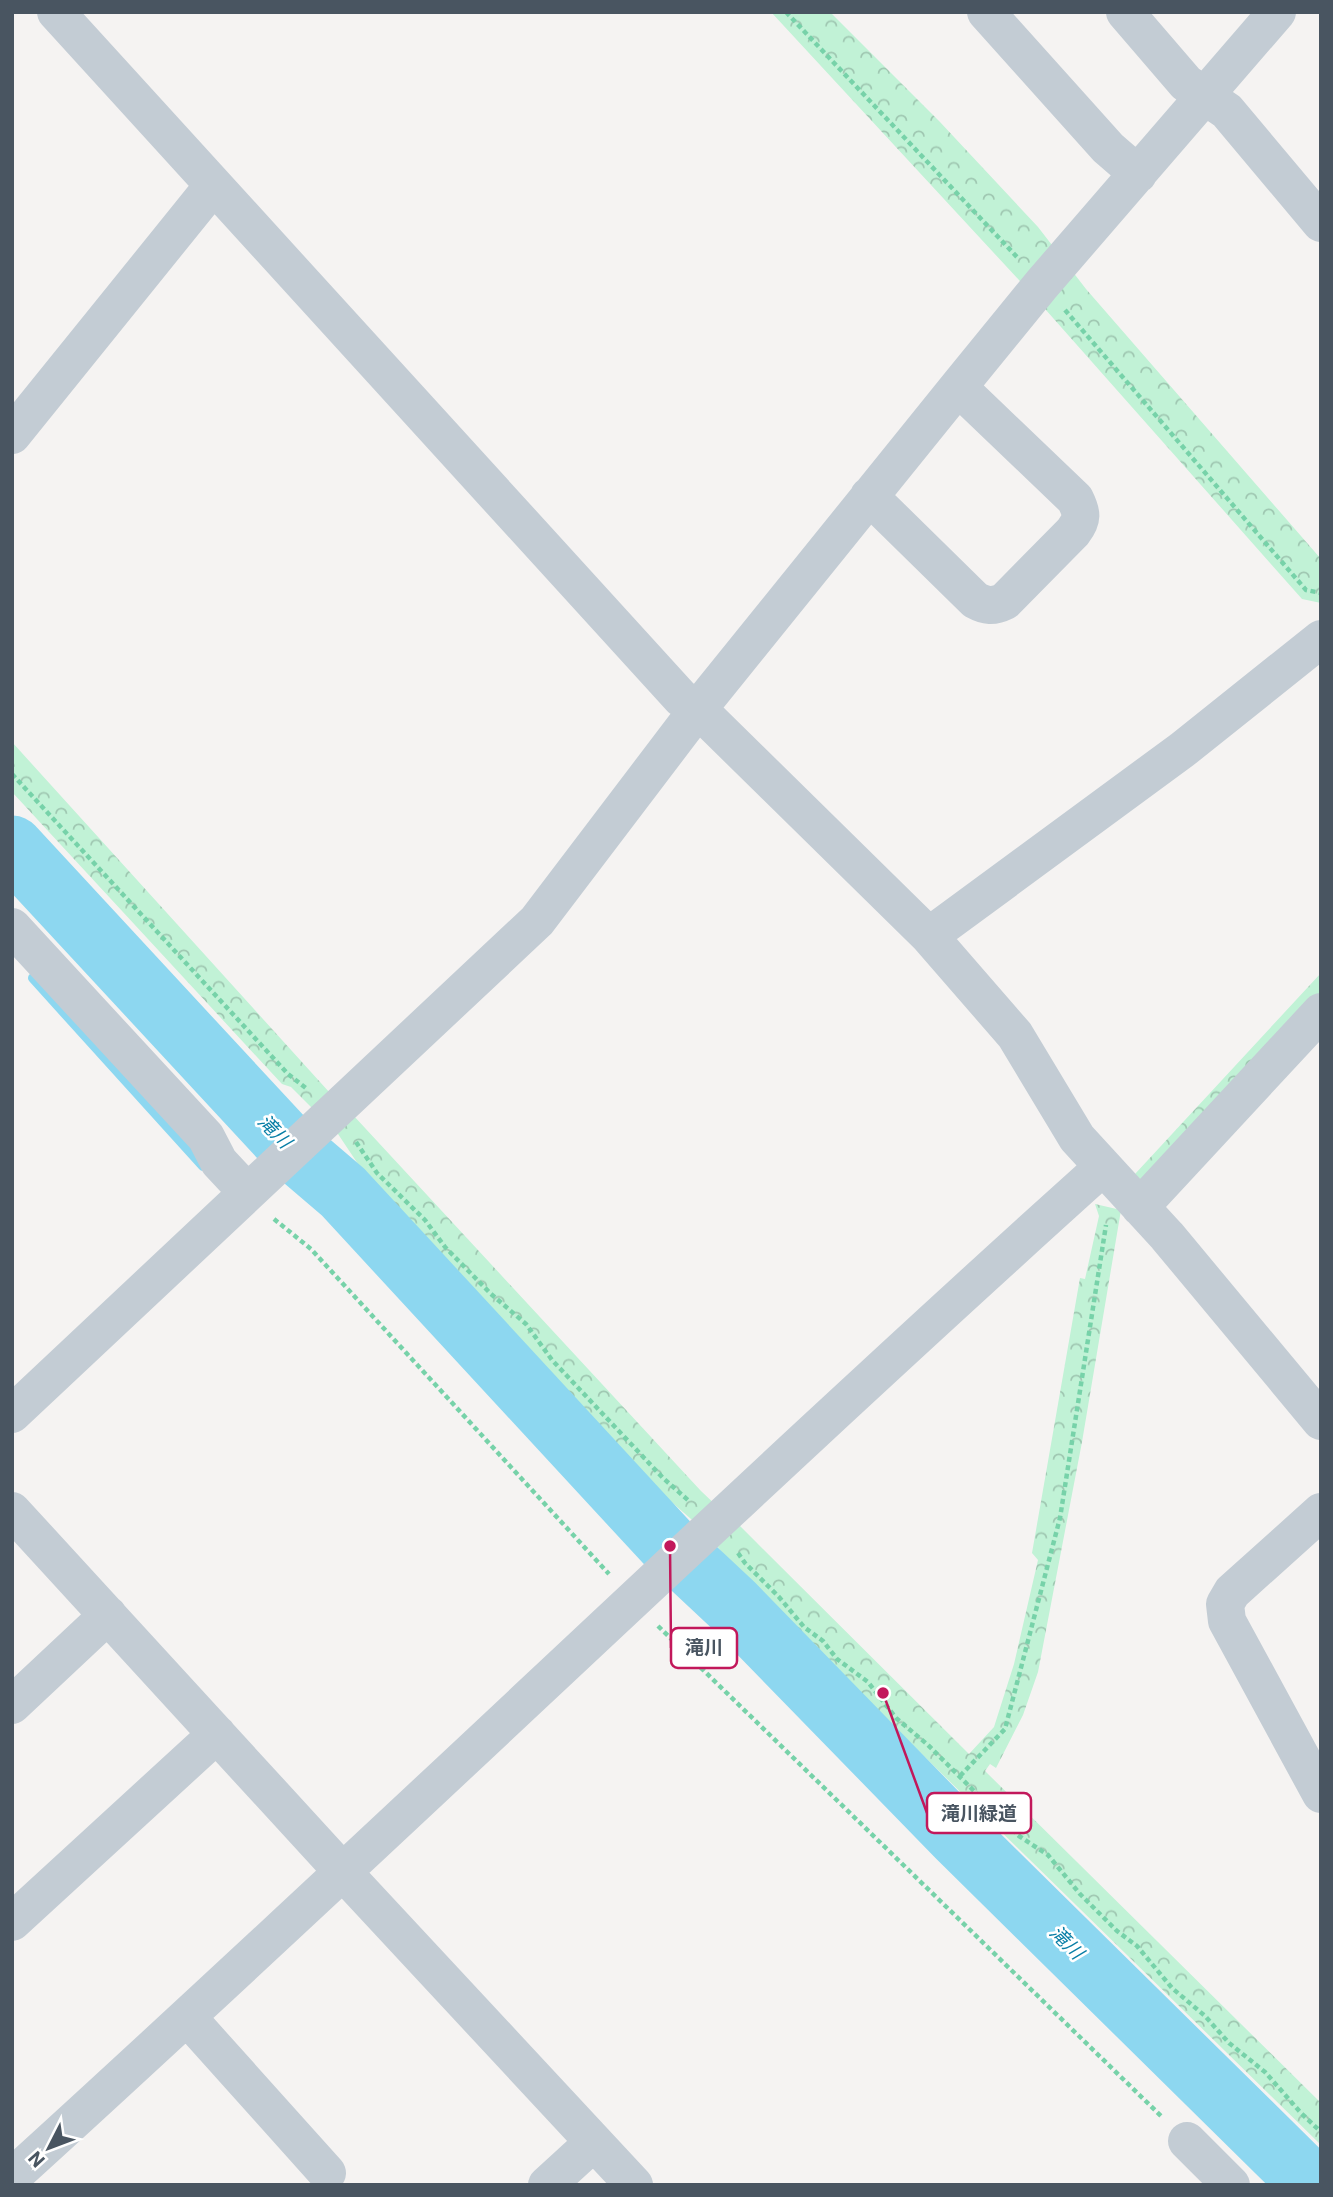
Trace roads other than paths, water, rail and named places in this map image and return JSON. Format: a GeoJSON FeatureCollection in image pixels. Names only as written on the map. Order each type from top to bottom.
{"type":"FeatureCollection","features":[{"type":"Feature","properties":{"kind":"street"},"geometry":{"type":"LineString","coordinates":[[56,12],[681,698],[698,709],[929,936],[1015,1035],[1077,1138],[1102,1167],[1123,1214],[1167,1236],[1321,1421]]}},
{"type":"Feature","properties":{"kind":"street"},"geometry":{"type":"LineString","coordinates":[[986,12],[1108,148],[1138,174]]}},
{"type":"Feature","properties":{"kind":"street"},"geometry":{"type":"LineString","coordinates":[[1125,12],[1186,83],[1227,111],[1321,223]]}},
{"type":"Feature","properties":{"kind":"street"},"geometry":{"type":"LineString","coordinates":[[12,1414],[252,1187],[315,1107],[537,920],[698,709],[1042,284],[1278,12]]}},
{"type":"Feature","properties":{"kind":"street"},"geometry":{"type":"LineString","coordinates":[[12,435],[214,186]]}},
{"type":"Feature","properties":{"kind":"street"},"geometry":{"type":"LineString","coordinates":[[869,496],[975,600],[985,606],[995,606],[1005,601],[1073,531],[1081,521],[1081,511],[1075,499],[958,387]]}},
{"type":"Feature","properties":{"kind":"street"},"geometry":{"type":"LineString","coordinates":[[929,936],[1182,750],[1321,639]]}},
{"type":"Feature","properties":{"kind":"street"},"geometry":{"type":"LineString","coordinates":[[12,927],[206,1137],[219,1162],[252,1187]]}},
{"type":"Feature","properties":{"kind":"street"},"geometry":{"type":"LineString","coordinates":[[1123,1214],[1321,1012]]}},
{"type":"Feature","properties":{"kind":"street"},"geometry":{"type":"LineString","coordinates":[[12,2177],[188,2018],[710,1528],[1102,1167]]}},
{"type":"Feature","properties":{"kind":"street"},"geometry":{"type":"LineString","coordinates":[[12,1510],[634,2185]]}},
{"type":"Feature","properties":{"kind":"street"},"geometry":{"type":"LineString","coordinates":[[1321,1511],[1232,1592],[1225,1604],[1227,1621],[1321,1794]]}},
{"type":"Feature","properties":{"kind":"street"},"geometry":{"type":"LineString","coordinates":[[12,1705],[108,1615]]}},
{"type":"Feature","properties":{"kind":"street"},"geometry":{"type":"LineString","coordinates":[[12,1922],[217,1734]]}},
{"type":"Feature","properties":{"kind":"street"},"geometry":{"type":"LineString","coordinates":[[188,2018],[327,2173]]}},
{"type":"Feature","properties":{"kind":"street"},"geometry":{"type":"LineString","coordinates":[[1186,2141],[1231,2185]]}},
{"type":"Feature","properties":{"kind":"street"},"geometry":{"type":"LineString","coordinates":[[547,2185],[593,2142]]}},
{"type":"Feature","properties":{"kind":"waterway","name":"滝川"},"geometry":{"type":"LineString","coordinates":[[12,847],[288,1145],[343,1192],[670,1546],[733,1605],[959,1837],[1312,2185]]}},
{"type":"Feature","properties":{"kind":"waterway"},"geometry":{"type":"LineString","coordinates":[[33,978],[203,1166]]}},
{"type":"Feature","properties":{"kind":"place","name":"滝川"},"geometry":{"type":"Point","coordinates":[670,1546]}},
{"type":"Feature","properties":{"kind":"place","name":"滝川緑道"},"geometry":{"type":"Point","coordinates":[883,1693]}}]}
